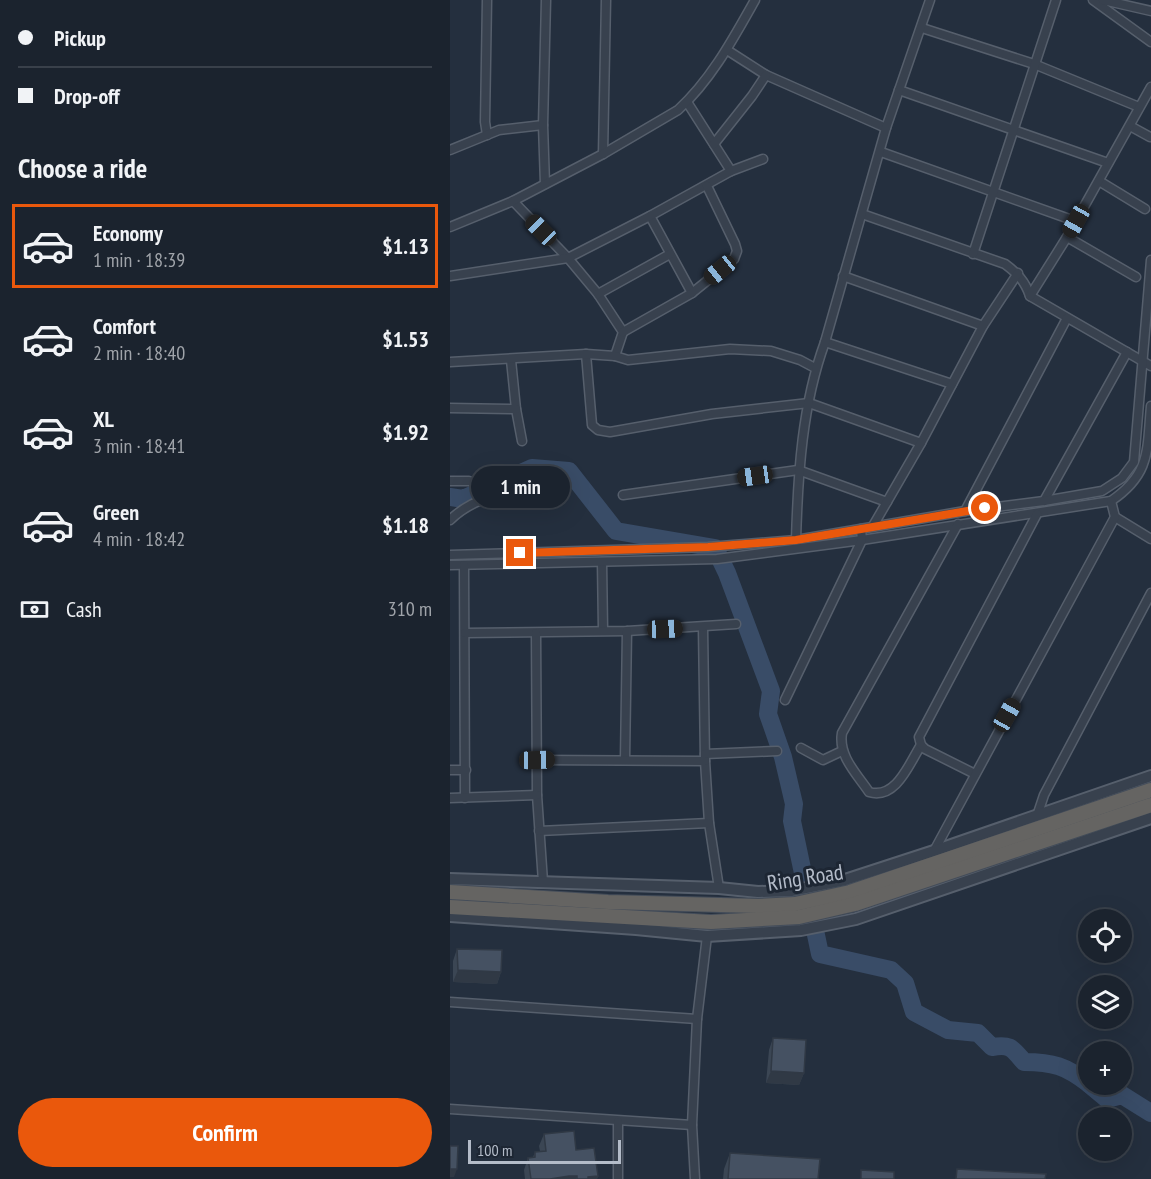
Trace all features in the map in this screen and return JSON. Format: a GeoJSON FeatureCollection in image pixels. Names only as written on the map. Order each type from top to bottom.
{"type":"FeatureCollection","features":[{"type":"Feature","properties":{"kind":"highway","name":"Ring Road"},"geometry":{"type":"LineString","coordinates":[[838,902],[934,864],[1151,790]]}},
{"type":"Feature","properties":{"kind":"highway","name":"Ring Road"},"geometry":{"type":"LineString","coordinates":[[450,908],[711,922],[797,910],[838,902],[1151,805]]}},
{"type":"Feature","properties":{"kind":"highway","name":"Ring Road"},"geometry":{"type":"LineString","coordinates":[[450,892],[620,902],[758,906],[797,910]]}},
{"type":"Feature","properties":{"kind":"street"},"geometry":{"type":"LineString","coordinates":[[487,0],[485,122],[487,135]]}},
{"type":"Feature","properties":{"kind":"street"},"geometry":{"type":"LineString","coordinates":[[545,184],[543,125],[546,0]]}},
{"type":"Feature","properties":{"kind":"street"},"geometry":{"type":"LineString","coordinates":[[603,154],[606,0]]}},
{"type":"Feature","properties":{"kind":"street"},"geometry":{"type":"LineString","coordinates":[[450,227],[513,201],[668,117],[687,102],[727,50],[754,0]]}},
{"type":"Feature","properties":{"kind":"street"},"geometry":{"type":"LineString","coordinates":[[796,540],[798,470],[815,368],[825,342],[886,128],[930,0]]}},
{"type":"Feature","properties":{"kind":"street"},"geometry":{"type":"LineString","coordinates":[[973,254],[1056,0]]}},
{"type":"Feature","properties":{"kind":"street"},"geometry":{"type":"LineString","coordinates":[[1093,0],[1151,42]]}},
{"type":"Feature","properties":{"kind":"street"},"geometry":{"type":"LineString","coordinates":[[1103,0],[1151,10]]}},
{"type":"Feature","properties":{"kind":"street"},"geometry":{"type":"LineString","coordinates":[[922,28],[1034,64],[1139,107]]}},
{"type":"Feature","properties":{"kind":"street"},"geometry":{"type":"LineString","coordinates":[[727,50],[765,75],[886,128]]}},
{"type":"Feature","properties":{"kind":"street"},"geometry":{"type":"LineString","coordinates":[[714,144],[752,96],[765,75]]}},
{"type":"Feature","properties":{"kind":"street"},"geometry":{"type":"LineString","coordinates":[[1030,296],[1067,237],[1151,87]]}},
{"type":"Feature","properties":{"kind":"street"},"geometry":{"type":"LineString","coordinates":[[899,90],[1108,162]]}},
{"type":"Feature","properties":{"kind":"street"},"geometry":{"type":"LineString","coordinates":[[687,102],[731,171]]}},
{"type":"Feature","properties":{"kind":"street"},"geometry":{"type":"LineString","coordinates":[[450,150],[499,130],[543,125]]}},
{"type":"Feature","properties":{"kind":"street"},"geometry":{"type":"LineString","coordinates":[[1130,126],[1150,137]]}},
{"type":"Feature","properties":{"kind":"street"},"geometry":{"type":"LineString","coordinates":[[880,152],[1076,221]]}},
{"type":"Feature","properties":{"kind":"street"},"geometry":{"type":"LineString","coordinates":[[450,276],[568,258],[707,186],[731,171],[763,159]]}},
{"type":"Feature","properties":{"kind":"street"},"geometry":{"type":"LineString","coordinates":[[1099,181],[1145,208]]}},
{"type":"Feature","properties":{"kind":"street"},"geometry":{"type":"LineString","coordinates":[[615,356],[623,332],[692,293],[734,259],[737,250],[707,186]]}},
{"type":"Feature","properties":{"kind":"street"},"geometry":{"type":"LineString","coordinates":[[513,201],[568,258],[598,294],[623,332]]}},
{"type":"Feature","properties":{"kind":"street"},"geometry":{"type":"LineString","coordinates":[[862,214],[1005,264],[1018,273],[1026,284],[1030,296],[1147,364]]}},
{"type":"Feature","properties":{"kind":"street"},"geometry":{"type":"LineString","coordinates":[[650,216],[692,293]]}},
{"type":"Feature","properties":{"kind":"street"},"geometry":{"type":"LineString","coordinates":[[1067,237],[1136,277]]}},
{"type":"Feature","properties":{"kind":"street"},"geometry":{"type":"LineString","coordinates":[[598,294],[670,254]]}},
{"type":"Feature","properties":{"kind":"street"},"geometry":{"type":"LineString","coordinates":[[450,555],[708,547],[796,540],[965,511],[1102,491],[1122,478],[1134,462],[1147,364],[1151,260]]}},
{"type":"Feature","properties":{"kind":"street"},"geometry":{"type":"LineString","coordinates":[[873,526],[921,443],[983,326],[1018,273]]}},
{"type":"Feature","properties":{"kind":"street"},"geometry":{"type":"LineString","coordinates":[[843,276],[983,326]]}},
{"type":"Feature","properties":{"kind":"street"},"geometry":{"type":"LineString","coordinates":[[965,511],[1067,318]]}},
{"type":"Feature","properties":{"kind":"street"},"geometry":{"type":"LineString","coordinates":[[825,342],[952,384]]}},
{"type":"Feature","properties":{"kind":"street"},"geometry":{"type":"LineString","coordinates":[[450,362],[586,354],[615,356],[628,360],[730,349],[771,351],[800,360],[815,368]]}},
{"type":"Feature","properties":{"kind":"street"},"geometry":{"type":"LineString","coordinates":[[1044,501],[1127,352]]}},
{"type":"Feature","properties":{"kind":"street"},"geometry":{"type":"LineString","coordinates":[[586,354],[592,425],[598,430],[610,432],[712,414],[809,403],[921,443]]}},
{"type":"Feature","properties":{"kind":"street"},"geometry":{"type":"LineString","coordinates":[[511,360],[522,441]]}},
{"type":"Feature","properties":{"kind":"street"},"geometry":{"type":"LineString","coordinates":[[450,565],[717,559],[862,540],[1111,501],[1130,487],[1146,465],[1151,406]]}},
{"type":"Feature","properties":{"kind":"street"},"geometry":{"type":"LineString","coordinates":[[450,408],[516,409]]}},
{"type":"Feature","properties":{"kind":"street"},"geometry":{"type":"LineString","coordinates":[[623,495],[798,470],[887,502]]}},
{"type":"Feature","properties":{"kind":"street"},"geometry":{"type":"LineString","coordinates":[[450,481],[469,481]]}},
{"type":"Feature","properties":{"kind":"street"},"geometry":{"type":"LineString","coordinates":[[450,520],[463,508],[494,495],[538,488]]}},
{"type":"Feature","properties":{"kind":"street"},"geometry":{"type":"LineString","coordinates":[[934,851],[1115,517],[1111,501]]}},
{"type":"Feature","properties":{"kind":"street"},"geometry":{"type":"LineString","coordinates":[[958,524],[842,733],[840,742],[842,752],[869,792],[878,795],[888,792],[895,786],[921,745],[919,737],[1037,514]]}},
{"type":"Feature","properties":{"kind":"street"},"geometry":{"type":"LineString","coordinates":[[1115,517],[1151,539]]}},
{"type":"Feature","properties":{"kind":"street"},"geometry":{"type":"LineString","coordinates":[[785,700],[862,540],[861,529]]}},
{"type":"Feature","properties":{"kind":"street"},"geometry":{"type":"LineString","coordinates":[[602,562],[603,630]]}},
{"type":"Feature","properties":{"kind":"street"},"geometry":{"type":"LineString","coordinates":[[464,565],[465,798]]}},
{"type":"Feature","properties":{"kind":"street"},"geometry":{"type":"LineString","coordinates":[[1037,816],[1044,795],[1151,593]]}},
{"type":"Feature","properties":{"kind":"street"},"geometry":{"type":"LineString","coordinates":[[465,633],[627,631],[703,628],[736,624]]}},
{"type":"Feature","properties":{"kind":"street"},"geometry":{"type":"LineString","coordinates":[[703,628],[705,758],[709,822],[719,888]]}},
{"type":"Feature","properties":{"kind":"street"},"geometry":{"type":"LineString","coordinates":[[625,759],[627,631]]}},
{"type":"Feature","properties":{"kind":"street"},"geometry":{"type":"LineString","coordinates":[[536,633],[538,831],[543,882]]}},
{"type":"Feature","properties":{"kind":"street"},"geometry":{"type":"LineString","coordinates":[[921,745],[975,774]]}},
{"type":"Feature","properties":{"kind":"street"},"geometry":{"type":"LineString","coordinates":[[801,748],[823,760],[842,752]]}},
{"type":"Feature","properties":{"kind":"street"},"geometry":{"type":"LineString","coordinates":[[537,760],[705,758],[777,751]]}},
{"type":"Feature","properties":{"kind":"street"},"geometry":{"type":"LineString","coordinates":[[450,770],[466,770]]}},
{"type":"Feature","properties":{"kind":"street"},"geometry":{"type":"LineString","coordinates":[[838,902],[934,851],[1151,776]]}},
{"type":"Feature","properties":{"kind":"street"},"geometry":{"type":"LineString","coordinates":[[450,798],[537,795]]}},
{"type":"Feature","properties":{"kind":"street"},"geometry":{"type":"LineString","coordinates":[[450,916],[707,936],[797,910],[838,902],[912,900],[1151,818]]}},
{"type":"Feature","properties":{"kind":"street"},"geometry":{"type":"LineString","coordinates":[[538,831],[709,822]]}},
{"type":"Feature","properties":{"kind":"street"},"geometry":{"type":"LineString","coordinates":[[450,879],[719,888],[758,892],[797,910]]}},
{"type":"Feature","properties":{"kind":"street"},"geometry":{"type":"LineString","coordinates":[[695,1179],[692,1125],[697,1019],[707,936]]}},
{"type":"Feature","properties":{"kind":"street"},"geometry":{"type":"LineString","coordinates":[[450,1002],[697,1019]]}},
{"type":"Feature","properties":{"kind":"street"},"geometry":{"type":"LineString","coordinates":[[450,1109],[618,1122],[692,1125]]}},
{"type":"Feature","properties":{"kind":"street"},"geometry":{"type":"LineString","coordinates":[[618,1122],[618,1179]]}},
{"type":"Feature","properties":{"kind":"building"},"geometry":{"type":"Polygon","coordinates":[[[457,949],[502,950],[501,972],[458,970],[457,949]]]}},
{"type":"Feature","properties":{"kind":"building"},"geometry":{"type":"Polygon","coordinates":[[[773,1038],[806,1040],[804,1073],[771,1071],[773,1038]]]}},
{"type":"Feature","properties":{"kind":"building"},"geometry":{"type":"Polygon","coordinates":[[[574,1131],[576,1150],[594,1148],[598,1176],[588,1177],[588,1179],[569,1176],[531,1179],[528,1158],[535,1157],[535,1152],[546,1151],[544,1134],[574,1131]]]}},
{"type":"Feature","properties":{"kind":"building"},"geometry":{"type":"Polygon","coordinates":[[[450,1146],[458,1146],[457,1169],[450,1169],[450,1146]]]}},
{"type":"Feature","properties":{"kind":"building"},"geometry":{"type":"Polygon","coordinates":[[[730,1153],[820,1159],[818,1179],[728,1179],[730,1153]]]}},
{"type":"Feature","properties":{"kind":"building"},"geometry":{"type":"Polygon","coordinates":[[[957,1169],[1046,1174],[1045,1179],[956,1179],[957,1169]]]}},
{"type":"Feature","properties":{"kind":"building"},"geometry":{"type":"Polygon","coordinates":[[[861,1170],[894,1172],[894,1179],[861,1179],[861,1170]]]}},
{"type":"Feature","properties":{"kind":"waterway"},"geometry":{"type":"LineString","coordinates":[[450,497],[463,499],[532,468],[569,471],[616,531],[715,548],[727,573],[771,691],[768,714],[783,757],[794,804],[792,821],[820,954],[891,970],[905,983],[914,1012],[948,1030],[978,1033],[992,1047],[1011,1048],[1024,1062],[1051,1064],[1078,1076]]}},
{"type":"Feature","properties":{"kind":"waterway"},"geometry":{"type":"LineString","coordinates":[[1102,1095],[1107,1099],[1122,1095]]}},
{"type":"Feature","properties":{"kind":"waterway"},"geometry":{"type":"LineString","coordinates":[[1122,1095],[1151,1113]]}},
{"type":"Feature","properties":{"kind":"route"},"geometry":{"type":"LineString","coordinates":[[520,553],[708,547],[796,540],[985,508]]}}]}
